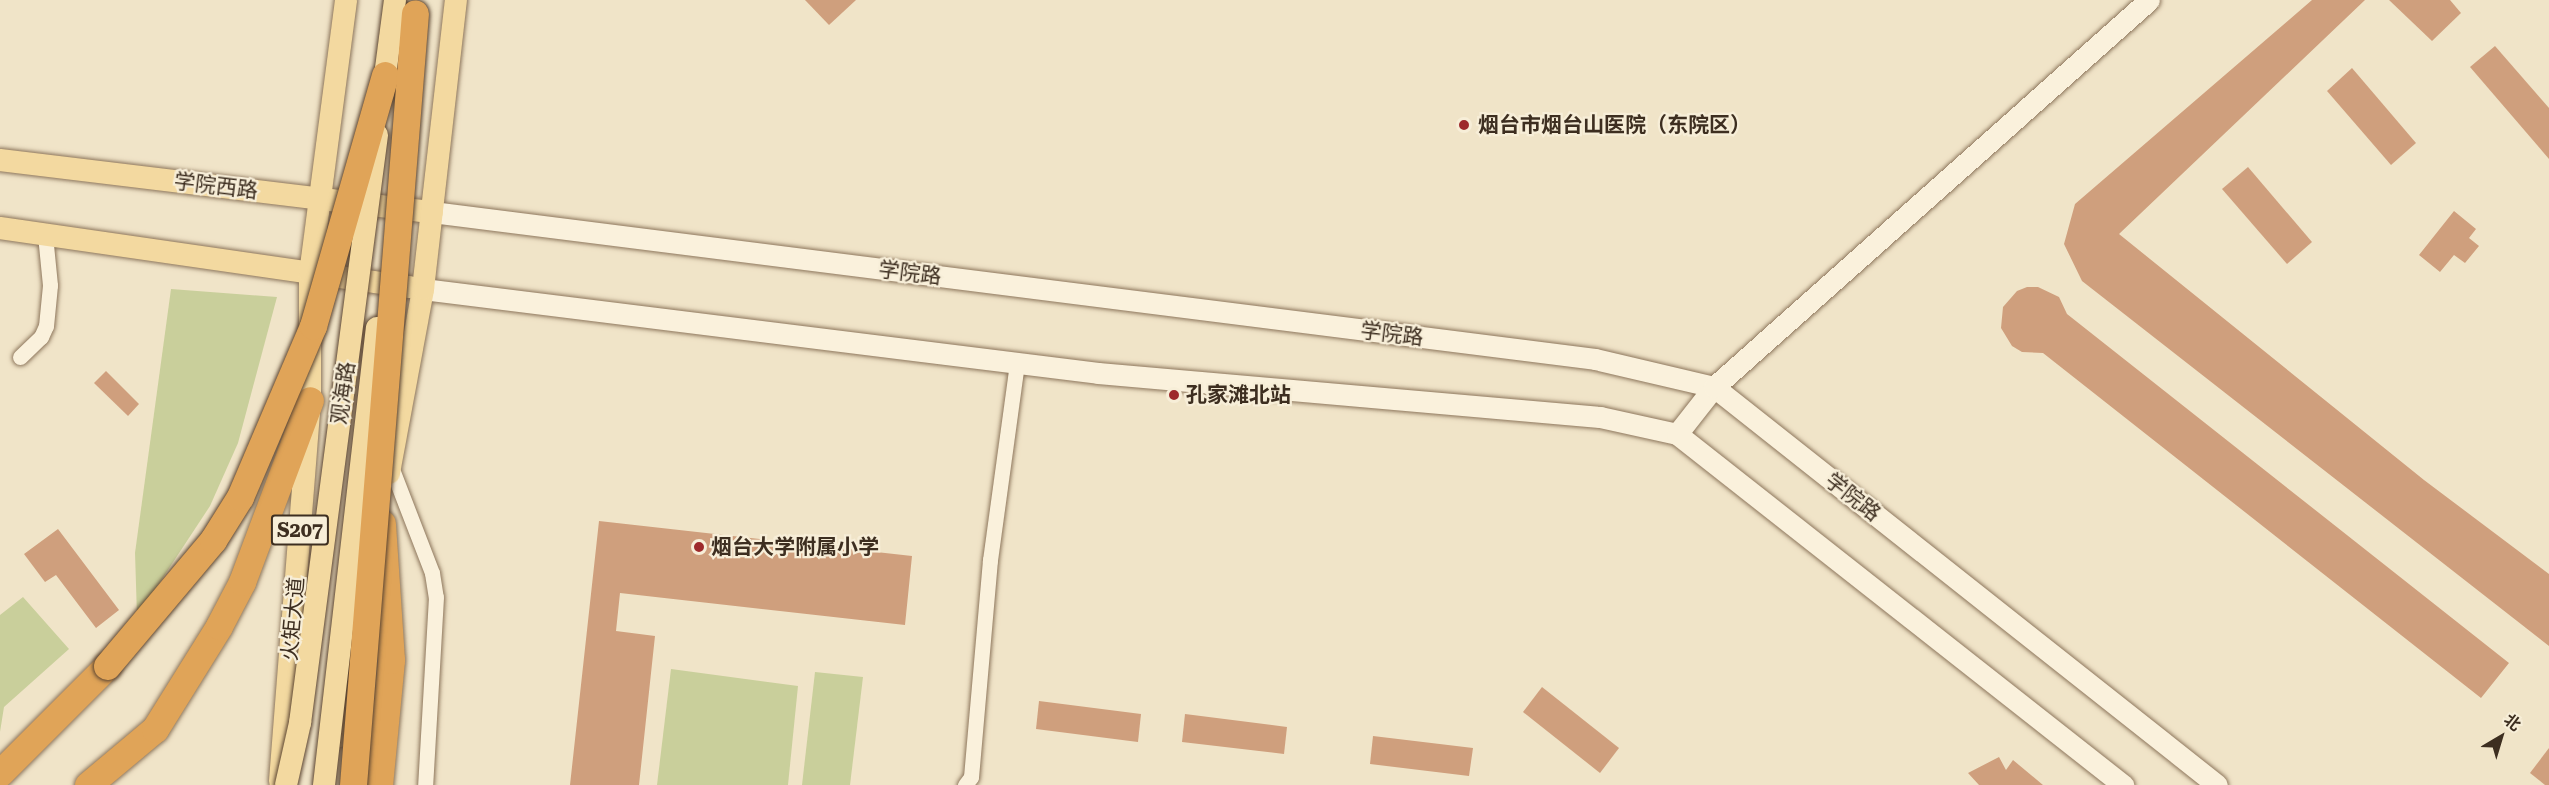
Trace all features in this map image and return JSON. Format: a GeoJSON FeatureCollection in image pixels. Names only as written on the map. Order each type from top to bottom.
{"type":"FeatureCollection","features":[{"type":"Feature","properties":{"kind":"highway"},"geometry":{"type":"LineString","coordinates":[[353,785],[409,4]]}},
{"type":"Feature","properties":{"kind":"highway"},"geometry":{"type":"LineString","coordinates":[[0,773],[107,666],[213,540],[240,497],[313,326],[385,75]]}},
{"type":"Feature","properties":{"kind":"highway"},"geometry":{"type":"LineString","coordinates":[[88,785],[155,729],[219,626],[242,582],[310,400]]}},
{"type":"Feature","properties":{"kind":"highway"},"geometry":{"type":"LineString","coordinates":[[379,785],[391,660],[382,519]]}},
{"type":"Feature","properties":{"kind":"main road","name":"S207"},"geometry":{"type":"LineString","coordinates":[[310,274],[318,199],[346,0]]}},
{"type":"Feature","properties":{"kind":"main road"},"geometry":{"type":"LineString","coordinates":[[329,785],[382,519],[423,289],[456,0]]}},
{"type":"Feature","properties":{"kind":"main road"},"geometry":{"type":"LineString","coordinates":[[1677,434],[1714,387],[2149,0]]}},
{"type":"Feature","properties":{"kind":"main road","name":"观海路"},"geometry":{"type":"LineString","coordinates":[[285,785],[300,723],[385,75],[409,4]]}},
{"type":"Feature","properties":{"kind":"main road","name":"观海路"},"geometry":{"type":"LineString","coordinates":[[324,785],[409,4]]}},
{"type":"Feature","properties":{"kind":"main road","name":"学院西路"},"geometry":{"type":"LineString","coordinates":[[0,160],[432,212]]}},
{"type":"Feature","properties":{"kind":"main road","name":"学院路"},"geometry":{"type":"LineString","coordinates":[[432,212],[1595,359],[1714,387],[2217,785]]}},
{"type":"Feature","properties":{"kind":"main road"},"geometry":{"type":"LineString","coordinates":[[0,228],[310,274],[1017,363],[1600,417],[1677,434],[2123,785]]}},
{"type":"Feature","properties":{"kind":"main road","name":"火矩大道"},"geometry":{"type":"LineString","coordinates":[[279,785],[310,400],[310,274]]}},
{"type":"Feature","properties":{"kind":"street"},"geometry":{"type":"LineString","coordinates":[[20,357],[41,337],[46,326],[50,285],[45,235]]}},
{"type":"Feature","properties":{"kind":"street"},"geometry":{"type":"LineString","coordinates":[[965,785],[971,777],[990,560],[1017,363]]}},
{"type":"Feature","properties":{"kind":"street"},"geometry":{"type":"LineString","coordinates":[[390,464],[432,573],[436,597],[425,785]]}},
{"type":"Feature","properties":{"kind":"green space"},"geometry":{"type":"Polygon","coordinates":[[[171,289],[277,297],[238,443],[210,506],[137,617],[135,553],[171,289]]]}},
{"type":"Feature","properties":{"kind":"green space"},"geometry":{"type":"Polygon","coordinates":[[[23,597],[69,649],[4,707],[0,732],[0,615],[23,597]]]}},
{"type":"Feature","properties":{"kind":"green space"},"geometry":{"type":"Polygon","coordinates":[[[671,669],[798,686],[788,785],[657,785],[671,669]]]}},
{"type":"Feature","properties":{"kind":"green space"},"geometry":{"type":"Polygon","coordinates":[[[815,672],[863,677],[850,785],[802,785],[815,672]]]}},
{"type":"Feature","properties":{"kind":"building"},"geometry":{"type":"Polygon","coordinates":[[[805,0],[856,0],[829,25],[805,0]]]}},
{"type":"Feature","properties":{"kind":"building"},"geometry":{"type":"Polygon","coordinates":[[[2312,0],[2365,0],[2119,234],[2424,480],[2549,574],[2549,646],[2082,281],[2064,244],[2075,204],[2312,0]]]}},
{"type":"Feature","properties":{"kind":"building"},"geometry":{"type":"Polygon","coordinates":[[[2389,0],[2450,0],[2461,13],[2432,41],[2389,0]]]}},
{"type":"Feature","properties":{"kind":"building"},"geometry":{"type":"Polygon","coordinates":[[[2495,46],[2549,108],[2549,159],[2470,67],[2495,46]]]}},
{"type":"Feature","properties":{"kind":"building"},"geometry":{"type":"Polygon","coordinates":[[[2352,68],[2416,143],[2391,165],[2327,91],[2352,68]]]}},
{"type":"Feature","properties":{"kind":"building"},"geometry":{"type":"Polygon","coordinates":[[[2248,167],[2312,242],[2287,264],[2222,189],[2248,167]]]}},
{"type":"Feature","properties":{"kind":"building"},"geometry":{"type":"Polygon","coordinates":[[[2454,211],[2476,229],[2469,238],[2479,246],[2465,263],[2454,255],[2440,272],[2419,255],[2454,211]]]}},
{"type":"Feature","properties":{"kind":"building"},"geometry":{"type":"Polygon","coordinates":[[[2027,287],[2038,287],[2059,297],[2067,314],[2509,663],[2481,698],[2043,353],[2022,352],[2012,346],[2001,328],[2003,307],[2017,291],[2027,287]]]}},
{"type":"Feature","properties":{"kind":"building"},"geometry":{"type":"Polygon","coordinates":[[[106,371],[139,404],[128,416],[94,383],[106,371]]]}},
{"type":"Feature","properties":{"kind":"building"},"geometry":{"type":"Polygon","coordinates":[[[599,521],[912,556],[905,625],[620,593],[616,631],[655,636],[639,785],[570,785],[599,521]]]}},
{"type":"Feature","properties":{"kind":"building"},"geometry":{"type":"Polygon","coordinates":[[[58,529],[119,610],[96,628],[56,575],[45,582],[24,554],[58,529]]]}},
{"type":"Feature","properties":{"kind":"building"},"geometry":{"type":"Polygon","coordinates":[[[1542,687],[1619,748],[1600,773],[1523,712],[1542,687]]]}},
{"type":"Feature","properties":{"kind":"building"},"geometry":{"type":"Polygon","coordinates":[[[1039,701],[1141,714],[1138,742],[1036,729],[1039,701]]]}},
{"type":"Feature","properties":{"kind":"building"},"geometry":{"type":"Polygon","coordinates":[[[1185,714],[1287,727],[1284,754],[1182,742],[1185,714]]]}},
{"type":"Feature","properties":{"kind":"building"},"geometry":{"type":"Polygon","coordinates":[[[1373,736],[1473,748],[1469,776],[1370,764],[1373,736]]]}},
{"type":"Feature","properties":{"kind":"building"},"geometry":{"type":"Polygon","coordinates":[[[2549,748],[2549,785],[2545,785],[2530,773],[2549,748]]]}},
{"type":"Feature","properties":{"kind":"building"},"geometry":{"type":"Polygon","coordinates":[[[1999,757],[2006,770],[2013,760],[2043,785],[1979,785],[1968,773],[1999,757]]]}},
{"type":"Feature","properties":{"kind":"place","name":"烟台市烟台山医院（东院区）"},"geometry":{"type":"Point","coordinates":[1464,125]}},
{"type":"Feature","properties":{"kind":"place","name":"孔家滩北站"},"geometry":{"type":"Point","coordinates":[1174,395]}},
{"type":"Feature","properties":{"kind":"place","name":"烟台大学附属小学"},"geometry":{"type":"Point","coordinates":[699,547]}}]}
